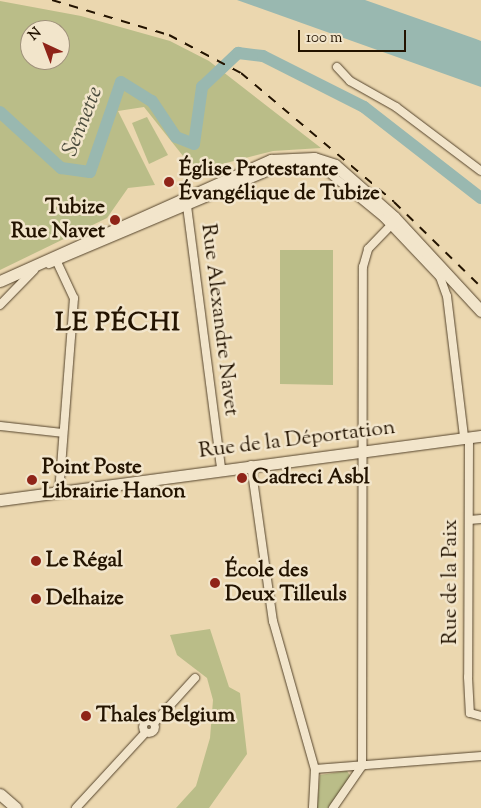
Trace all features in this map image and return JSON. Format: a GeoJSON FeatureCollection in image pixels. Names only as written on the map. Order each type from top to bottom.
{"type":"FeatureCollection","features":[{"type":"Feature","properties":{"kind":"main road"},"geometry":{"type":"LineString","coordinates":[[0,282],[199,196],[279,157],[314,158],[327,159],[367,192],[481,311]]}},
{"type":"Feature","properties":{"kind":"main road","name":"Rue de la Déportation"},"geometry":{"type":"LineString","coordinates":[[0,500],[363,449],[471,437]]}},
{"type":"Feature","properties":{"kind":"main road"},"geometry":{"type":"LineString","coordinates":[[0,794],[16,808]]}},
{"type":"Feature","properties":{"kind":"street"},"geometry":{"type":"LineString","coordinates":[[337,67],[350,81],[396,108],[481,171]]}},
{"type":"Feature","properties":{"kind":"street"},"geometry":{"type":"LineString","coordinates":[[0,305],[32,267],[57,262],[281,166],[322,167],[391,225],[440,277],[453,280]]}},
{"type":"Feature","properties":{"kind":"street","name":"Rue Alexandre Navet"},"geometry":{"type":"LineString","coordinates":[[187,206],[221,468]]}},
{"type":"Feature","properties":{"kind":"street"},"geometry":{"type":"LineString","coordinates":[[333,808],[362,766],[364,262],[368,249],[391,225]]}},
{"type":"Feature","properties":{"kind":"street"},"geometry":{"type":"LineString","coordinates":[[57,262],[74,298],[59,491]]}},
{"type":"Feature","properties":{"kind":"street","name":"Rue de la Paix"},"geometry":{"type":"LineString","coordinates":[[440,277],[447,296],[471,437],[469,520],[470,713],[481,716]]}},
{"type":"Feature","properties":{"kind":"street"},"geometry":{"type":"LineString","coordinates":[[0,426],[63,432]]}},
{"type":"Feature","properties":{"kind":"street"},"geometry":{"type":"LineString","coordinates":[[252,464],[273,621],[315,769],[313,808]]}},
{"type":"Feature","properties":{"kind":"street"},"geometry":{"type":"LineString","coordinates":[[469,520],[481,519]]}},
{"type":"Feature","properties":{"kind":"street"},"geometry":{"type":"LineString","coordinates":[[76,808],[145,732],[144,724],[154,723],[195,678]]}},
{"type":"Feature","properties":{"kind":"street"},"geometry":{"type":"LineString","coordinates":[[315,769],[481,756]]}},
{"type":"Feature","properties":{"kind":"green space"},"geometry":{"type":"Polygon","coordinates":[[[0,1],[81,16],[170,41],[209,61],[321,148],[273,151],[195,171],[144,107],[118,111],[155,185],[128,188],[107,218],[0,270],[0,1]]]}},
{"type":"Feature","properties":{"kind":"green space"},"geometry":{"type":"Polygon","coordinates":[[[147,117],[168,155],[149,164],[132,123],[147,117]]]}},
{"type":"Feature","properties":{"kind":"green space"},"geometry":{"type":"Polygon","coordinates":[[[280,250],[333,250],[333,385],[280,384],[280,250]]]}},
{"type":"Feature","properties":{"kind":"green space"},"geometry":{"type":"Polygon","coordinates":[[[210,629],[229,687],[240,693],[247,754],[209,808],[176,808],[196,786],[210,738],[213,700],[207,678],[177,655],[170,635],[210,629]]]}},
{"type":"Feature","properties":{"kind":"green space"},"geometry":{"type":"Polygon","coordinates":[[[347,771],[351,777],[328,808],[317,808],[320,775],[347,771]]]}},
{"type":"Feature","properties":{"kind":"water"},"geometry":{"type":"Polygon","coordinates":[[[237,0],[365,0],[476,39],[481,41],[481,87],[237,0]]]}},
{"type":"Feature","properties":{"kind":"waterway","name":"Sennette"},"geometry":{"type":"LineString","coordinates":[[0,112],[61,168],[90,172],[121,82],[152,101],[176,137],[194,144],[202,87],[238,53],[263,56],[364,107],[481,198]]}},
{"type":"Feature","properties":{"kind":"railway"},"geometry":{"type":"LineString","coordinates":[[52,0],[169,35],[241,73],[394,202],[481,287]]}},
{"type":"Feature","properties":{"kind":"place","name":"Église Protestante Évangélique de Tubize"},"geometry":{"type":"Point","coordinates":[169,182]}},
{"type":"Feature","properties":{"kind":"place","name":"Tubize Rue Navet"},"geometry":{"type":"Point","coordinates":[115,220]}},
{"type":"Feature","properties":{"kind":"place","name":"Cadreci Asbl"},"geometry":{"type":"Point","coordinates":[242,478]}},
{"type":"Feature","properties":{"kind":"place","name":"Point Poste Librairie Hanon"},"geometry":{"type":"Point","coordinates":[32,480]}},
{"type":"Feature","properties":{"kind":"place","name":"Le Régal"},"geometry":{"type":"Point","coordinates":[36,561]}},
{"type":"Feature","properties":{"kind":"place","name":"École des Deux Tilleuls"},"geometry":{"type":"Point","coordinates":[215,583]}},
{"type":"Feature","properties":{"kind":"place","name":"Delhaize"},"geometry":{"type":"Point","coordinates":[36,599]}},
{"type":"Feature","properties":{"kind":"place","name":"Thales Belgium"},"geometry":{"type":"Point","coordinates":[86,716]}},
{"type":"Feature","properties":{"kind":"district","name":"LE PÉCHI"},"geometry":{"type":"Point","coordinates":[118,324]}}]}
